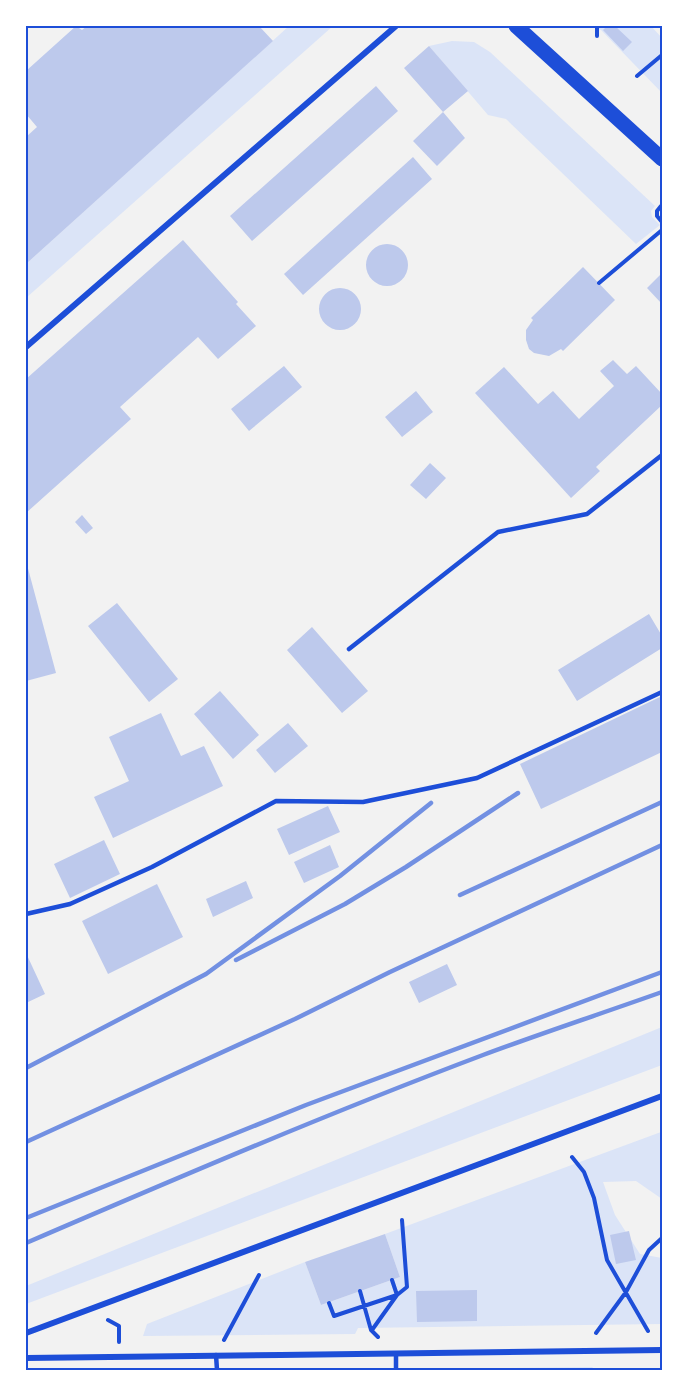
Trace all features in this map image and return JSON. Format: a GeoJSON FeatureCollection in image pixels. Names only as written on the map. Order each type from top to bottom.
{"type":"FeatureCollection","features":[{"type":"Feature","properties":{"kind":"main road"},"geometry":{"type":"LineString","coordinates":[[516,26],[663,159]]}},
{"type":"Feature","properties":{"kind":"street"},"geometry":{"type":"LineString","coordinates":[[26,347],[396,26]]}},
{"type":"Feature","properties":{"kind":"street"},"geometry":{"type":"LineString","coordinates":[[26,1333],[663,1096]]}},
{"type":"Feature","properties":{"kind":"street"},"geometry":{"type":"LineString","coordinates":[[26,1358],[663,1350]]}},
{"type":"Feature","properties":{"kind":"lane"},"geometry":{"type":"LineString","coordinates":[[349,649],[498,532],[586,514],[663,455]]}},
{"type":"Feature","properties":{"kind":"lane"},"geometry":{"type":"LineString","coordinates":[[26,914],[70,904],[152,867],[276,801],[363,802],[477,778],[663,692]]}},
{"type":"Feature","properties":{"kind":"lane"},"geometry":{"type":"LineString","coordinates":[[216,1354],[216,1371]]}},
{"type":"Feature","properties":{"kind":"lane"},"geometry":{"type":"LineString","coordinates":[[396,1355],[396,1371]]}},
{"type":"Feature","properties":{"kind":"path"},"geometry":{"type":"LineString","coordinates":[[597,26],[597,36]]}},
{"type":"Feature","properties":{"kind":"path"},"geometry":{"type":"LineString","coordinates":[[638,76],[663,55]]}},
{"type":"Feature","properties":{"kind":"path"},"geometry":{"type":"LineString","coordinates":[[662,206],[657,211],[657,216],[663,222]]}},
{"type":"Feature","properties":{"kind":"path"},"geometry":{"type":"LineString","coordinates":[[599,283],[663,230]]}},
{"type":"Feature","properties":{"kind":"path"},"geometry":{"type":"LineString","coordinates":[[572,1157],[584,1172],[594,1198],[607,1260],[648,1331]]}},
{"type":"Feature","properties":{"kind":"path"},"geometry":{"type":"LineString","coordinates":[[371,1330],[397,1295],[407,1287],[402,1220]]}},
{"type":"Feature","properties":{"kind":"path"},"geometry":{"type":"LineString","coordinates":[[582,1351],[626,1292],[649,1250],[663,1238]]}},
{"type":"Feature","properties":{"kind":"path"},"geometry":{"type":"LineString","coordinates":[[216,1354],[259,1275]]}},
{"type":"Feature","properties":{"kind":"path"},"geometry":{"type":"LineString","coordinates":[[392,1280],[397,1295]]}},
{"type":"Feature","properties":{"kind":"path"},"geometry":{"type":"LineString","coordinates":[[360,1291],[371,1330],[396,1355]]}},
{"type":"Feature","properties":{"kind":"path"},"geometry":{"type":"LineString","coordinates":[[329,1303],[334,1316],[397,1295]]}},
{"type":"Feature","properties":{"kind":"path"},"geometry":{"type":"LineString","coordinates":[[91,1308],[119,1326],[119,1357]]}},
{"type":"Feature","properties":{"kind":"shaded area"},"geometry":{"type":"Polygon","coordinates":[[[289,26],[333,26],[26,298],[26,264],[289,26]]]}},
{"type":"Feature","properties":{"kind":"shaded area"},"geometry":{"type":"Polygon","coordinates":[[[592,26],[651,26],[662,38],[662,93],[601,30],[592,26]]]}},
{"type":"Feature","properties":{"kind":"shaded area"},"geometry":{"type":"Polygon","coordinates":[[[452,41],[474,42],[490,52],[655,206],[651,211],[652,217],[660,225],[636,244],[506,119],[488,115],[429,46],[452,41]]]}},
{"type":"Feature","properties":{"kind":"shaded area"},"geometry":{"type":"Polygon","coordinates":[[[662,1027],[662,1065],[26,1304],[26,1286],[662,1027]]]}},
{"type":"Feature","properties":{"kind":"shaded area"},"geometry":{"type":"Polygon","coordinates":[[[661,1132],[662,1199],[636,1181],[603,1182],[615,1215],[640,1254],[662,1258],[662,1324],[358,1328],[355,1334],[143,1336],[147,1324],[305,1262],[321,1305],[400,1277],[385,1234],[661,1132]]]}},
{"type":"Feature","properties":{"kind":"shaded area"},"geometry":{"type":"Polygon","coordinates":[[[593,1367],[591,1370],[410,1370],[410,1369],[593,1367]]]}},
{"type":"Feature","properties":{"kind":"building"},"geometry":{"type":"Polygon","coordinates":[[[76,26],[82,30],[87,26],[259,26],[273,41],[26,264],[26,137],[37,127],[26,114],[26,71],[76,26]]]}},
{"type":"Feature","properties":{"kind":"building"},"geometry":{"type":"Polygon","coordinates":[[[607,26],[615,26],[632,42],[623,51],[603,30],[607,26]]]}},
{"type":"Feature","properties":{"kind":"building"},"geometry":{"type":"Polygon","coordinates":[[[429,46],[468,91],[443,112],[404,68],[429,46]]]}},
{"type":"Feature","properties":{"kind":"building"},"geometry":{"type":"Polygon","coordinates":[[[376,86],[398,111],[252,241],[230,216],[376,86]]]}},
{"type":"Feature","properties":{"kind":"building"},"geometry":{"type":"Polygon","coordinates":[[[443,112],[465,138],[437,166],[413,141],[443,112]]]}},
{"type":"Feature","properties":{"kind":"building"},"geometry":{"type":"Polygon","coordinates":[[[413,157],[432,179],[303,295],[284,274],[413,157]]]}},
{"type":"Feature","properties":{"kind":"building"},"geometry":{"type":"Polygon","coordinates":[[[183,240],[238,302],[236,304],[256,326],[218,359],[198,337],[120,407],[131,419],[26,513],[26,379],[183,240]]]}},
{"type":"Feature","properties":{"kind":"building"},"geometry":{"type":"Polygon","coordinates":[[[387,244],[395,245],[402,250],[407,257],[407,273],[402,280],[395,285],[387,286],[379,285],[372,280],[367,273],[366,265],[367,257],[372,250],[379,245],[387,244]]]}},
{"type":"Feature","properties":{"kind":"building"},"geometry":{"type":"Polygon","coordinates":[[[583,267],[615,300],[563,351],[561,349],[549,356],[534,353],[529,349],[526,340],[526,330],[533,320],[531,318],[583,267]]]}},
{"type":"Feature","properties":{"kind":"building"},"geometry":{"type":"Polygon","coordinates":[[[662,273],[662,304],[647,288],[662,273]]]}},
{"type":"Feature","properties":{"kind":"building"},"geometry":{"type":"Polygon","coordinates":[[[340,288],[348,289],[355,294],[360,301],[360,317],[355,324],[348,329],[340,330],[332,329],[325,324],[320,317],[319,309],[320,301],[325,294],[332,289],[340,288]]]}},
{"type":"Feature","properties":{"kind":"building"},"geometry":{"type":"Polygon","coordinates":[[[613,360],[627,374],[636,366],[662,394],[662,405],[596,467],[600,471],[571,498],[475,393],[504,367],[538,404],[553,391],[579,419],[614,386],[600,371],[613,360]]]}},
{"type":"Feature","properties":{"kind":"building"},"geometry":{"type":"Polygon","coordinates":[[[284,366],[302,387],[249,431],[231,409],[284,366]]]}},
{"type":"Feature","properties":{"kind":"building"},"geometry":{"type":"Polygon","coordinates":[[[416,391],[433,412],[402,437],[385,417],[416,391]]]}},
{"type":"Feature","properties":{"kind":"building"},"geometry":{"type":"Polygon","coordinates":[[[430,463],[446,478],[426,499],[410,485],[430,463]]]}},
{"type":"Feature","properties":{"kind":"building"},"geometry":{"type":"Polygon","coordinates":[[[82,515],[93,528],[86,534],[75,522],[82,515]]]}},
{"type":"Feature","properties":{"kind":"building"},"geometry":{"type":"Polygon","coordinates":[[[26,561],[56,673],[26,681],[26,561]]]}},
{"type":"Feature","properties":{"kind":"building"},"geometry":{"type":"Polygon","coordinates":[[[117,603],[178,679],[149,702],[88,626],[117,603]]]}},
{"type":"Feature","properties":{"kind":"building"},"geometry":{"type":"Polygon","coordinates":[[[649,614],[662,636],[662,648],[577,701],[558,670],[649,614]]]}},
{"type":"Feature","properties":{"kind":"building"},"geometry":{"type":"Polygon","coordinates":[[[312,627],[368,691],[342,713],[287,650],[312,627]]]}},
{"type":"Feature","properties":{"kind":"building"},"geometry":{"type":"Polygon","coordinates":[[[220,691],[259,735],[233,759],[194,714],[220,691]]]}},
{"type":"Feature","properties":{"kind":"building"},"geometry":{"type":"Polygon","coordinates":[[[662,696],[662,752],[541,809],[520,764],[662,696]]]}},
{"type":"Feature","properties":{"kind":"building"},"geometry":{"type":"Polygon","coordinates":[[[161,713],[181,756],[204,746],[223,786],[113,838],[94,797],[129,781],[109,737],[161,713]]]}},
{"type":"Feature","properties":{"kind":"building"},"geometry":{"type":"Polygon","coordinates":[[[288,723],[308,746],[275,773],[256,750],[288,723]]]}},
{"type":"Feature","properties":{"kind":"building"},"geometry":{"type":"Polygon","coordinates":[[[328,806],[340,832],[289,855],[277,829],[328,806]]]}},
{"type":"Feature","properties":{"kind":"building"},"geometry":{"type":"Polygon","coordinates":[[[104,840],[120,874],[70,898],[54,864],[104,840]]]}},
{"type":"Feature","properties":{"kind":"building"},"geometry":{"type":"Polygon","coordinates":[[[330,845],[339,867],[304,883],[294,862],[330,845]]]}},
{"type":"Feature","properties":{"kind":"building"},"geometry":{"type":"Polygon","coordinates":[[[246,881],[253,898],[213,917],[206,899],[246,881]]]}},
{"type":"Feature","properties":{"kind":"building"},"geometry":{"type":"Polygon","coordinates":[[[157,884],[183,937],[108,974],[82,921],[157,884]]]}},
{"type":"Feature","properties":{"kind":"building"},"geometry":{"type":"Polygon","coordinates":[[[26,953],[45,994],[26,1003],[26,953]]]}},
{"type":"Feature","properties":{"kind":"building"},"geometry":{"type":"Polygon","coordinates":[[[447,964],[457,985],[419,1003],[409,982],[447,964]]]}},
{"type":"Feature","properties":{"kind":"building"},"geometry":{"type":"Polygon","coordinates":[[[629,1231],[636,1260],[616,1264],[610,1235],[629,1231]]]}},
{"type":"Feature","properties":{"kind":"building"},"geometry":{"type":"Polygon","coordinates":[[[385,1234],[400,1277],[321,1305],[305,1262],[385,1234]]]}},
{"type":"Feature","properties":{"kind":"building"},"geometry":{"type":"Polygon","coordinates":[[[477,1290],[477,1321],[417,1322],[416,1291],[477,1290]]]}},
{"type":"Feature","properties":{"kind":"railway"},"geometry":{"type":"LineString","coordinates":[[236,960],[345,904],[406,867],[518,793]]}},
{"type":"Feature","properties":{"kind":"railway"},"geometry":{"type":"LineString","coordinates":[[460,895],[662,802]]}},
{"type":"Feature","properties":{"kind":"railway"},"geometry":{"type":"LineString","coordinates":[[26,1068],[206,974],[340,876],[431,803]]}},
{"type":"Feature","properties":{"kind":"railway"},"geometry":{"type":"LineString","coordinates":[[26,1142],[295,1019],[662,845]]}},
{"type":"Feature","properties":{"kind":"railway"},"geometry":{"type":"LineString","coordinates":[[26,1218],[306,1105],[662,972]]}},
{"type":"Feature","properties":{"kind":"railway"},"geometry":{"type":"LineString","coordinates":[[26,1243],[196,1170],[425,1077],[662,992]]}}]}
